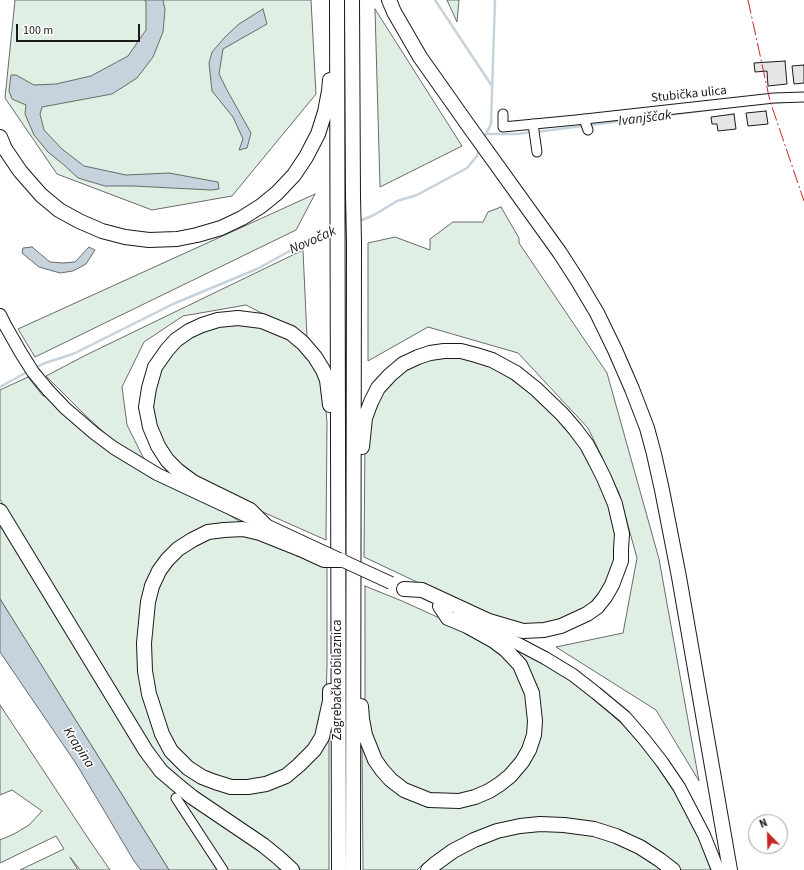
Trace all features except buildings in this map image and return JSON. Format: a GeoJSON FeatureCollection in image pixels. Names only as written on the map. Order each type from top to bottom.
{"type":"FeatureCollection","features":[{"type":"Feature","properties":{"kind":"highway"},"geometry":{"type":"LineString","coordinates":[[0,137],[5,149],[20,171],[41,195],[59,210],[96,228],[125,237],[149,240],[177,239],[221,228],[242,218],[261,206],[276,193],[294,175],[306,157],[318,134],[329,92],[331,73],[330,8],[333,0]]}},
{"type":"Feature","properties":{"kind":"highway","name":"Zagrebačka obilaznica"},"geometry":{"type":"LineString","coordinates":[[337,0],[339,870]]}},
{"type":"Feature","properties":{"kind":"highway","name":"Zagrebačka obilaznica"},"geometry":{"type":"LineString","coordinates":[[352,0],[354,242],[354,870]]}},
{"type":"Feature","properties":{"kind":"highway"},"geometry":{"type":"LineString","coordinates":[[389,0],[394,12],[420,57],[563,259],[597,313],[632,389],[647,428],[662,490],[679,577],[730,870]]}},
{"type":"Feature","properties":{"kind":"highway"},"geometry":{"type":"LineString","coordinates":[[264,525],[250,510],[193,482],[177,470],[166,460],[150,427],[146,407],[148,388],[155,367],[176,340],[189,331],[218,320],[238,318],[276,326],[291,333],[303,343],[315,357],[327,380],[330,403],[330,465],[338,490]]}},
{"type":"Feature","properties":{"kind":"highway"},"geometry":{"type":"LineString","coordinates":[[353,534],[361,514],[362,444],[365,418],[378,388],[403,364],[430,353],[444,351],[461,351],[476,354],[492,360],[516,373],[536,389],[562,414],[587,445],[604,478],[615,504],[622,534],[621,561],[606,597],[587,614],[561,626],[544,630],[523,631],[489,621],[422,590],[404,589]]}},
{"type":"Feature","properties":{"kind":"highway"},"geometry":{"type":"LineString","coordinates":[[0,511],[146,751],[161,771],[192,797],[263,845],[280,858],[292,870]]}},
{"type":"Feature","properties":{"kind":"highway"},"geometry":{"type":"LineString","coordinates":[[338,614],[332,625],[331,631],[330,701],[322,737],[314,750],[286,776],[266,784],[248,787],[231,787],[202,777],[188,768],[171,751],[162,734],[149,694],[145,671],[144,643],[148,602],[152,586],[159,571],[167,560],[178,549],[208,532],[243,529],[300,545],[324,560],[342,560]]}},
{"type":"Feature","properties":{"kind":"highway"},"geometry":{"type":"LineString","coordinates":[[353,623],[357,628],[361,641],[362,719],[365,735],[375,760],[391,780],[404,790],[429,800],[459,801],[489,792],[510,776],[522,762],[529,750],[534,735],[534,704],[532,693],[520,665],[506,650],[494,641],[468,626],[448,618],[440,606]]}},
{"type":"Feature","properties":{"kind":"highway"},"geometry":{"type":"LineString","coordinates":[[428,870],[453,851],[474,840],[497,831],[520,826],[540,824],[564,825],[594,829],[616,836],[640,847],[673,870]]}},
{"type":"Feature","properties":{"kind":"main road"},"geometry":{"type":"LineString","coordinates":[[0,315],[33,372],[48,390],[78,419],[114,448],[157,474],[264,525],[300,545]]}},
{"type":"Feature","properties":{"kind":"main road"},"geometry":{"type":"LineString","coordinates":[[342,560],[509,639],[573,674],[596,692],[625,717],[662,762],[679,787],[704,835],[718,870]]}},
{"type":"Feature","properties":{"kind":"street","name":"Stubička ulica"},"geometry":{"type":"LineString","coordinates":[[502,114],[503,126],[533,125],[774,98],[804,97]]}},
{"type":"Feature","properties":{"kind":"street"},"geometry":{"type":"LineString","coordinates":[[581,120],[588,130]]}},
{"type":"Feature","properties":{"kind":"street"},"geometry":{"type":"LineString","coordinates":[[533,125],[537,152]]}},
{"type":"Feature","properties":{"kind":"street"},"geometry":{"type":"LineString","coordinates":[[176,798],[222,870]]}},
{"type":"Feature","properties":{"kind":"green space"},"geometry":{"type":"Polygon","coordinates":[[[15,0],[311,0],[316,94],[232,196],[152,210],[57,174],[5,98],[15,0]]]}},
{"type":"Feature","properties":{"kind":"green space"},"geometry":{"type":"Polygon","coordinates":[[[447,0],[459,0],[457,22],[447,0]]]}},
{"type":"Feature","properties":{"kind":"green space"},"geometry":{"type":"Polygon","coordinates":[[[375,9],[462,146],[380,187],[375,9]]]}},
{"type":"Feature","properties":{"kind":"green space"},"geometry":{"type":"Polygon","coordinates":[[[315,194],[296,230],[35,357],[18,329],[315,194]]]}},
{"type":"Feature","properties":{"kind":"green space"},"geometry":{"type":"Polygon","coordinates":[[[501,207],[519,238],[519,243],[607,373],[659,559],[699,781],[656,710],[556,647],[623,633],[637,558],[619,493],[588,428],[518,353],[428,327],[368,361],[368,243],[395,237],[430,250],[430,239],[453,222],[483,222],[488,212],[501,207]]]}},
{"type":"Feature","properties":{"kind":"green space"},"geometry":{"type":"Polygon","coordinates":[[[303,250],[307,337],[246,305],[183,316],[144,342],[122,387],[127,425],[146,463],[120,447],[46,376],[86,355],[303,250]]]}},
{"type":"Feature","properties":{"kind":"green space"},"geometry":{"type":"Polygon","coordinates":[[[240,324],[260,327],[289,340],[304,352],[315,366],[322,382],[327,423],[326,540],[247,505],[206,484],[174,459],[163,444],[155,427],[152,408],[159,373],[168,357],[183,342],[198,333],[219,326],[240,324]]]}},
{"type":"Feature","properties":{"kind":"green space"},"geometry":{"type":"Polygon","coordinates":[[[440,357],[464,357],[488,365],[511,379],[544,404],[573,436],[592,464],[609,500],[615,523],[616,549],[612,571],[601,592],[588,606],[552,624],[513,624],[489,616],[364,557],[365,438],[377,401],[399,374],[418,362],[440,357]]]}},
{"type":"Feature","properties":{"kind":"green space"},"geometry":{"type":"Polygon","coordinates":[[[28,377],[43,396],[46,396],[88,435],[111,453],[137,469],[226,513],[244,524],[215,526],[159,562],[139,648],[177,767],[267,789],[329,738],[329,870],[299,870],[192,791],[161,763],[3,505],[0,499],[0,390],[28,377]]]}},
{"type":"Feature","properties":{"kind":"green space"},"geometry":{"type":"Polygon","coordinates":[[[0,523],[129,734],[244,838],[283,870],[224,870],[179,801],[174,803],[219,870],[169,870],[0,599],[0,523]]]}},
{"type":"Feature","properties":{"kind":"green space"},"geometry":{"type":"Polygon","coordinates":[[[218,535],[259,537],[290,549],[327,568],[326,698],[321,723],[311,745],[284,771],[269,777],[233,782],[214,776],[182,756],[172,741],[157,704],[150,662],[151,616],[161,581],[169,567],[182,553],[218,535]]]}},
{"type":"Feature","properties":{"kind":"green space"},"geometry":{"type":"Polygon","coordinates":[[[365,586],[402,601],[482,638],[516,668],[529,702],[528,735],[523,749],[507,772],[481,790],[447,797],[415,789],[391,772],[375,749],[367,720],[365,699],[365,586]]]}},
{"type":"Feature","properties":{"kind":"green space"},"geometry":{"type":"Polygon","coordinates":[[[516,649],[554,669],[587,692],[622,724],[649,754],[674,791],[695,828],[711,870],[679,870],[578,822],[450,845],[417,870],[363,870],[362,743],[422,802],[496,794],[541,723],[514,652],[516,649]]]}},
{"type":"Feature","properties":{"kind":"green space"},"geometry":{"type":"Polygon","coordinates":[[[0,705],[110,870],[80,870],[70,857],[78,870],[20,870],[64,849],[56,836],[0,863],[0,840],[29,825],[42,811],[12,790],[0,795],[0,705]]]}},
{"type":"Feature","properties":{"kind":"green space"},"geometry":{"type":"Polygon","coordinates":[[[563,829],[614,840],[665,870],[434,870],[450,858],[508,833],[563,829]]]}},
{"type":"Feature","properties":{"kind":"water"},"geometry":{"type":"Polygon","coordinates":[[[145,0],[163,0],[165,10],[163,32],[153,57],[137,78],[112,94],[42,107],[40,114],[44,130],[62,149],[84,166],[126,175],[169,173],[218,182],[219,189],[211,190],[105,186],[78,178],[48,152],[34,135],[25,114],[26,105],[12,99],[9,91],[11,75],[16,75],[34,85],[56,84],[91,76],[128,56],[146,30],[145,0]]]}},
{"type":"Feature","properties":{"kind":"water"},"geometry":{"type":"Polygon","coordinates":[[[263,9],[267,24],[223,49],[219,74],[251,133],[247,148],[239,150],[243,139],[233,117],[212,91],[209,63],[212,52],[226,36],[239,24],[263,9]]]}},
{"type":"Feature","properties":{"kind":"water"},"geometry":{"type":"Polygon","coordinates":[[[32,247],[50,262],[63,263],[75,262],[89,247],[95,250],[86,264],[73,271],[60,273],[39,267],[22,253],[23,248],[32,247]]]}},
{"type":"Feature","properties":{"kind":"water","name":"Krapina"},"geometry":{"type":"Polygon","coordinates":[[[0,599],[169,870],[141,870],[134,861],[77,765],[0,652],[0,599]]]}},
{"type":"Feature","properties":{"kind":"waterway"},"geometry":{"type":"LineString","coordinates":[[435,0],[492,86]]}},
{"type":"Feature","properties":{"kind":"waterway","name":"Novočak"},"geometry":{"type":"LineString","coordinates":[[484,138],[491,124],[495,0]]}},
{"type":"Feature","properties":{"kind":"waterway","name":"Ivanjščak"},"geometry":{"type":"LineString","coordinates":[[767,103],[784,102]]}},
{"type":"Feature","properties":{"kind":"waterway","name":"Ivanjščak"},"geometry":{"type":"LineString","coordinates":[[536,132],[730,107]]}},
{"type":"Feature","properties":{"kind":"waterway","name":"Ivanjščak"},"geometry":{"type":"LineString","coordinates":[[486,134],[518,134],[531,132]]}},
{"type":"Feature","properties":{"kind":"waterway","name":"Novočak"},"geometry":{"type":"LineString","coordinates":[[357,222],[374,215],[397,201],[417,195],[467,168],[477,156],[479,150]]}},
{"type":"Feature","properties":{"kind":"waterway","name":"Novočak"},"geometry":{"type":"LineString","coordinates":[[35,368],[45,363],[73,354],[173,304],[257,269],[306,242],[333,233]]}},
{"type":"Feature","properties":{"kind":"waterway","name":"Novočak"},"geometry":{"type":"LineString","coordinates":[[0,387],[29,371]]}},
{"type":"Feature","properties":{"kind":"power"},"geometry":{"type":"LineString","coordinates":[[748,0],[770,101],[804,201]]}}]}
